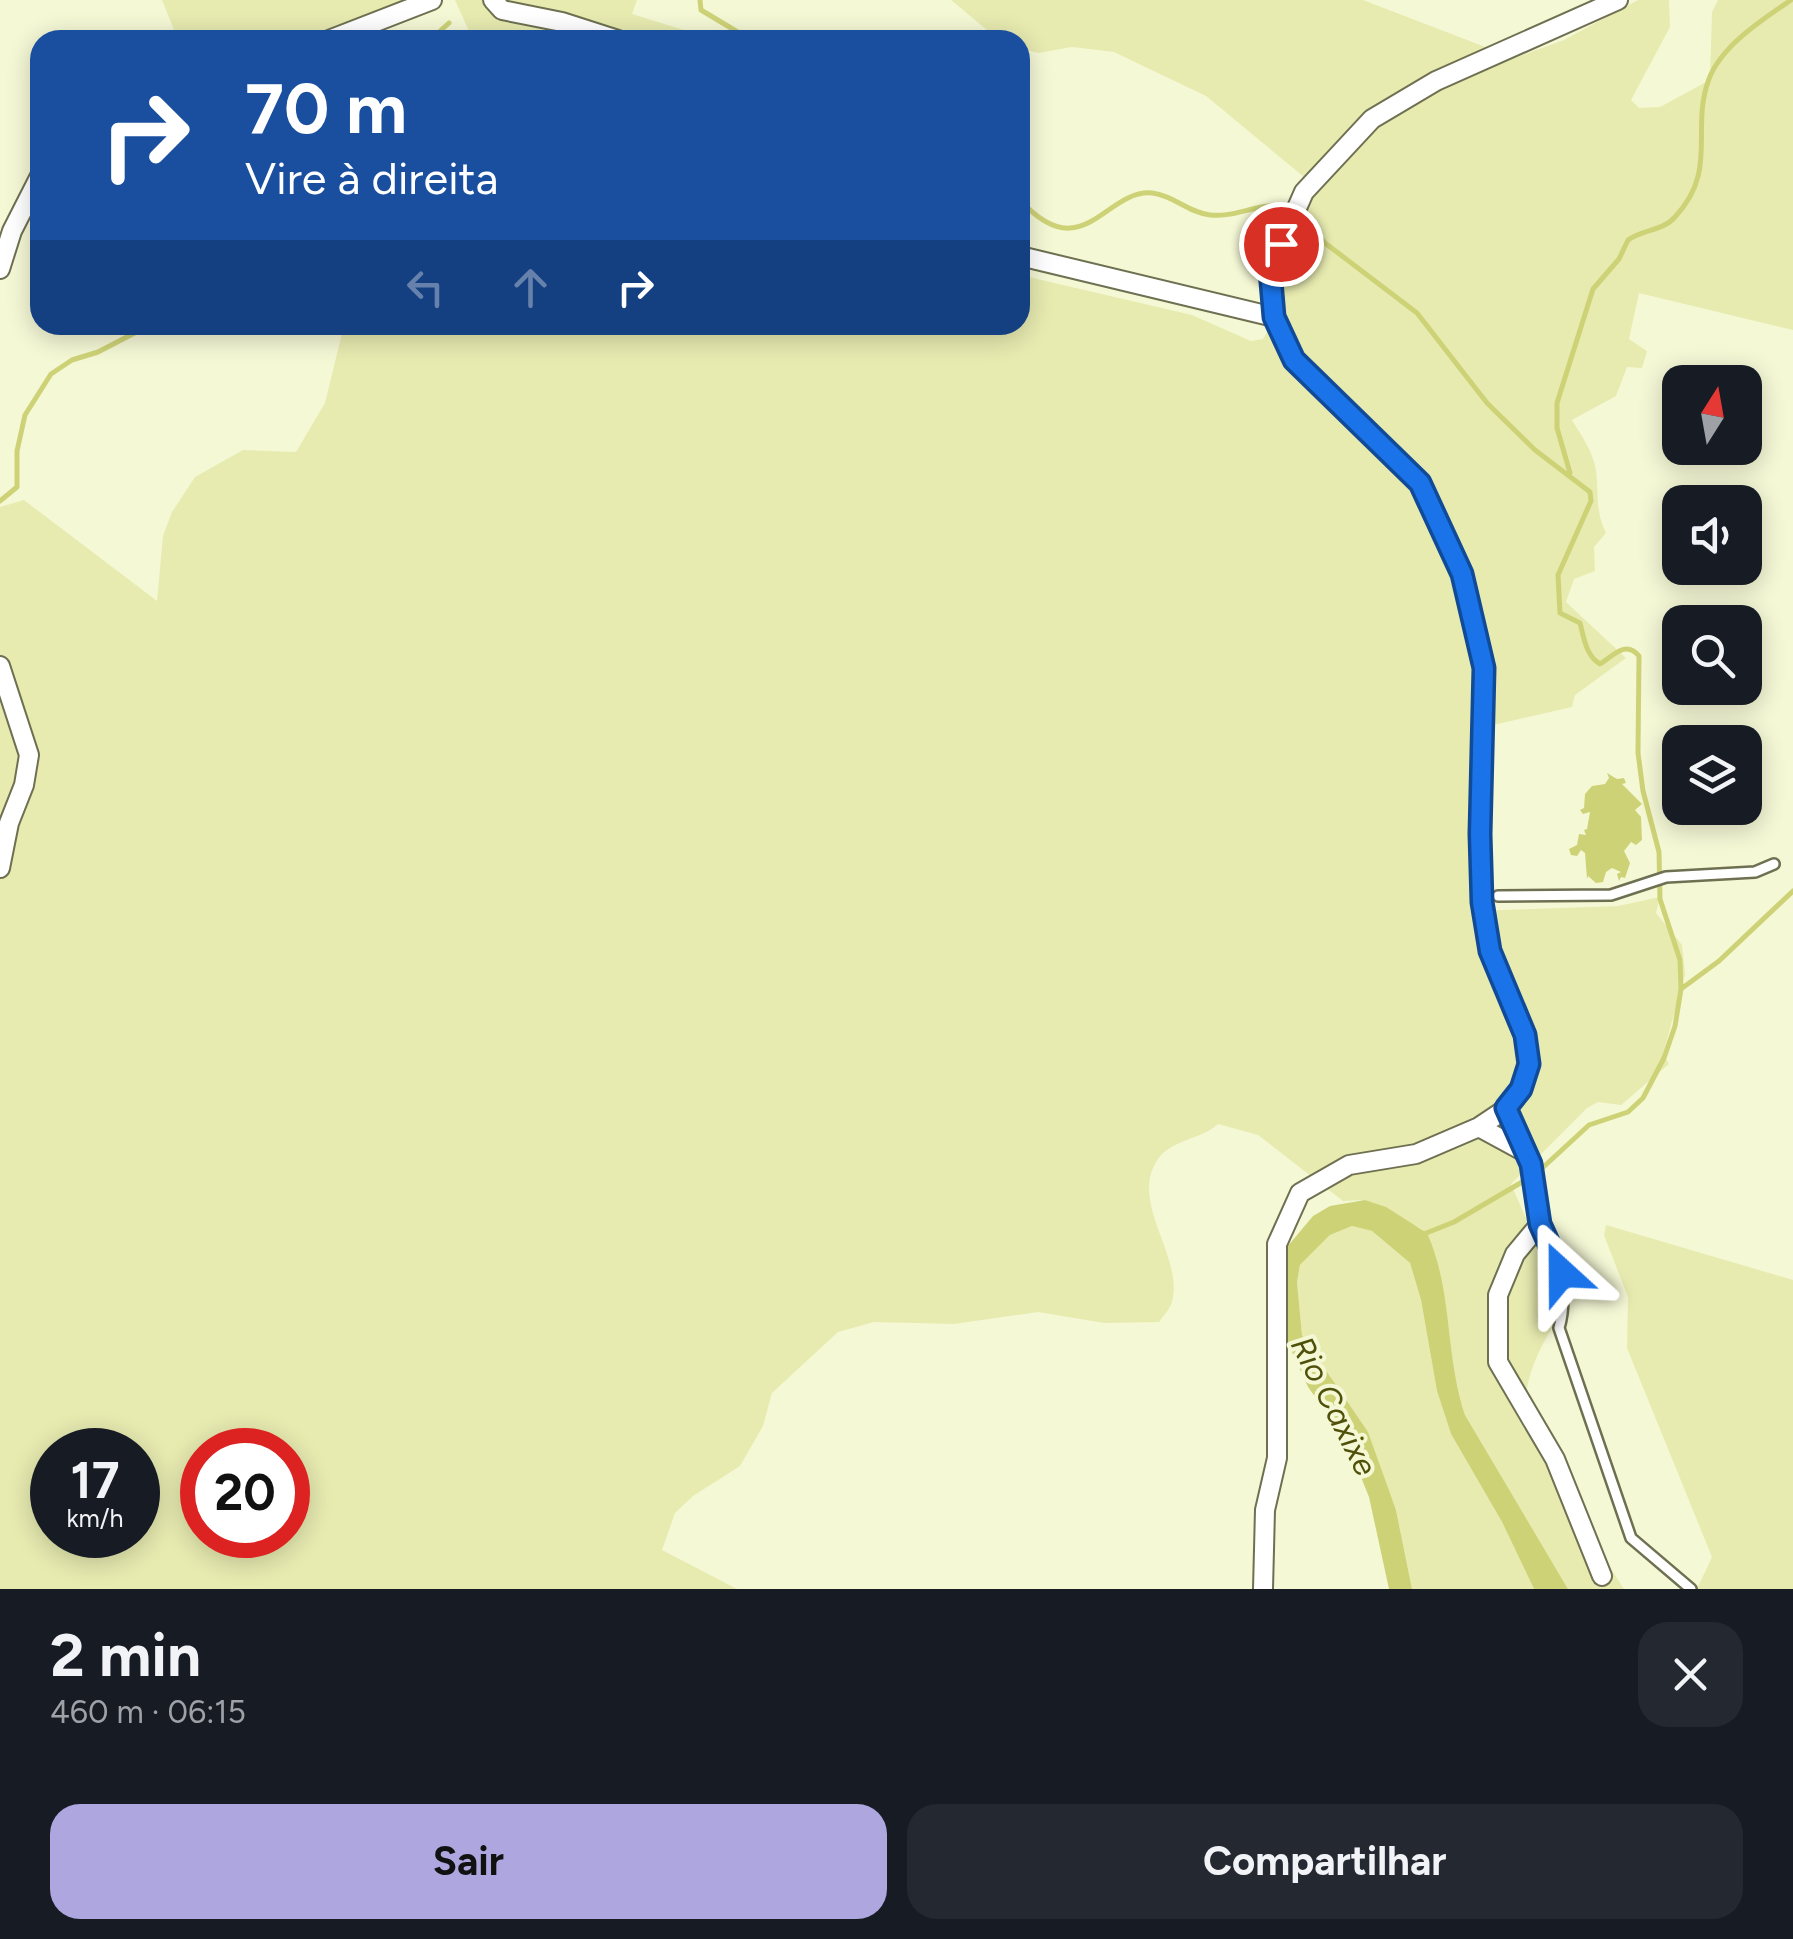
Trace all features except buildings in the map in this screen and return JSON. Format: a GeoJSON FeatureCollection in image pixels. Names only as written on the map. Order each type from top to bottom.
{"type":"FeatureCollection","features":[{"type":"Feature","properties":{"kind":"street"},"geometry":{"type":"LineString","coordinates":[[355,30],[432,0]]}},
{"type":"Feature","properties":{"kind":"street"},"geometry":{"type":"LineString","coordinates":[[493,0],[502,10],[587,30]]}},
{"type":"Feature","properties":{"kind":"street"},"geometry":{"type":"LineString","coordinates":[[1263,1589],[1265,1510],[1278,1458],[1277,1244],[1300,1193],[1350,1165],[1416,1154],[1479,1128],[1506,1108],[1521,1089],[1529,1064],[1525,1035],[1490,951],[1484,668],[1462,574],[1420,483],[1294,360],[1274,317],[1270,270],[1304,192],[1372,120],[1436,82],[1618,0]]}},
{"type":"Feature","properties":{"kind":"street"},"geometry":{"type":"LineString","coordinates":[[0,269],[12,231],[30,196]]}},
{"type":"Feature","properties":{"kind":"street"},"geometry":{"type":"LineString","coordinates":[[1030,258],[1274,317]]}},
{"type":"Feature","properties":{"kind":"street"},"geometry":{"type":"LineString","coordinates":[[0,666],[29,756],[0,868]]}},
{"type":"Feature","properties":{"kind":"street"},"geometry":{"type":"LineString","coordinates":[[1506,1108],[1528,1158],[1540,1224],[1515,1254],[1498,1295],[1498,1362],[1555,1459],[1602,1576]]}},
{"type":"Feature","properties":{"kind":"street"},"geometry":{"type":"LineString","coordinates":[[1479,1128],[1528,1158]]}},
{"type":"Feature","properties":{"kind":"lane"},"geometry":{"type":"LineString","coordinates":[[1488,894],[1611,894],[1648,881],[1755,872],[1774,864]]}},
{"type":"Feature","properties":{"kind":"lane"},"geometry":{"type":"LineString","coordinates":[[1540,1224],[1562,1273],[1564,1308],[1559,1328],[1631,1538],[1691,1589]]}},
{"type":"Feature","properties":{"kind":"shaded area"},"geometry":{"type":"Polygon","coordinates":[[[162,0],[421,0],[366,30],[174,30],[162,0]]]}},
{"type":"Feature","properties":{"kind":"shaded area"},"geometry":{"type":"Polygon","coordinates":[[[455,0],[637,0],[632,14],[684,30],[468,30],[455,0]]]}},
{"type":"Feature","properties":{"kind":"shaded area"},"geometry":{"type":"Polygon","coordinates":[[[951,0],[1363,0],[1514,58],[1564,40],[1638,0],[1669,0],[1670,27],[1631,100],[1639,108],[1660,107],[1710,80],[1712,12],[1718,0],[1793,0],[1793,330],[1639,293],[1629,339],[1647,351],[1642,368],[1627,367],[1616,396],[1572,420],[1595,464],[1599,510],[1606,533],[1594,547],[1595,571],[1574,579],[1566,602],[1626,658],[1575,695],[1572,707],[1475,729],[1474,911],[1618,906],[1660,897],[1656,913],[1682,945],[1685,974],[1663,1054],[1669,1064],[1621,1105],[1598,1102],[1587,1108],[1511,1184],[1547,1267],[1559,1317],[1538,1353],[1526,1393],[1604,1558],[1624,1589],[1568,1589],[1465,1415],[1456,1388],[1445,1301],[1422,1229],[1365,1200],[1343,1201],[1258,1135],[1218,1124],[1164,1153],[1150,1176],[1152,1211],[1174,1284],[1171,1305],[1159,1322],[1104,1323],[1038,1312],[954,1324],[874,1322],[838,1332],[772,1393],[763,1426],[740,1466],[693,1496],[675,1513],[662,1550],[737,1589],[0,1589],[0,507],[24,500],[157,601],[163,536],[172,512],[195,477],[243,450],[296,452],[325,403],[342,335],[1030,335],[1030,277],[1192,315],[1251,341],[1263,339],[1282,254],[1308,193],[1304,177],[1206,96],[1114,52],[1072,47],[1030,51],[1030,30],[987,30],[951,0]]]}},
{"type":"Feature","properties":{"kind":"shaded area"},"geometry":{"type":"Polygon","coordinates":[[[1606,1225],[1793,1280],[1793,1589],[1697,1589],[1712,1557],[1627,1348],[1628,1297],[1604,1235],[1606,1225]]]}},
{"type":"Feature","properties":{"kind":"shaded area"},"geometry":{"type":"Polygon","coordinates":[[[1352,1226],[1372,1231],[1410,1263],[1421,1300],[1437,1391],[1451,1434],[1502,1522],[1534,1589],[1412,1589],[1396,1510],[1385,1481],[1331,1377],[1302,1335],[1297,1282],[1300,1265],[1330,1235],[1352,1226]]]}},
{"type":"Feature","properties":{"kind":"water"},"geometry":{"type":"Polygon","coordinates":[[[1607,773],[1624,778],[1626,783],[1622,784],[1642,804],[1635,810],[1641,817],[1642,840],[1636,845],[1631,842],[1624,851],[1630,863],[1625,878],[1619,881],[1617,874],[1621,872],[1612,868],[1603,882],[1596,883],[1588,876],[1587,879],[1585,853],[1581,850],[1577,856],[1571,855],[1569,849],[1577,845],[1579,834],[1586,835],[1590,812],[1583,814],[1580,810],[1584,808],[1585,794],[1592,786],[1605,784],[1607,773]]]}},
{"type":"Feature","properties":{"kind":"water","name":"Rio Caxixe"},"geometry":{"type":"Polygon","coordinates":[[[1365,1200],[1386,1207],[1427,1233],[1441,1277],[1454,1370],[1465,1415],[1568,1589],[1534,1589],[1502,1522],[1451,1434],[1437,1391],[1421,1300],[1410,1263],[1372,1231],[1352,1226],[1330,1235],[1300,1265],[1297,1282],[1302,1335],[1368,1432],[1396,1510],[1412,1589],[1389,1589],[1369,1497],[1346,1440],[1308,1387],[1281,1328],[1287,1247],[1313,1216],[1330,1206],[1365,1200]]]}},
{"type":"Feature","properties":{"kind":"waterway"},"geometry":{"type":"LineString","coordinates":[[700,0],[701,10],[734,30]]}},
{"type":"Feature","properties":{"kind":"waterway"},"geometry":{"type":"LineString","coordinates":[[1570,473],[1557,428],[1557,403],[1593,289],[1619,259],[1628,240],[1670,222],[1688,200],[1700,166],[1704,97],[1715,67],[1744,34],[1791,0]]}},
{"type":"Feature","properties":{"kind":"waterway"},"geometry":{"type":"LineString","coordinates":[[441,30],[449,23]]}},
{"type":"Feature","properties":{"kind":"waterway"},"geometry":{"type":"LineString","coordinates":[[1030,209],[1061,227],[1077,227],[1135,195],[1152,193],[1210,215],[1268,206],[1288,207]]}},
{"type":"Feature","properties":{"kind":"waterway"},"geometry":{"type":"LineString","coordinates":[[1305,219],[1325,243],[1417,313],[1487,403],[1535,450],[1590,492],[1591,501],[1558,575],[1560,613],[1580,623],[1589,651],[1600,664],[1625,649],[1639,656],[1638,753],[1643,791],[1659,852],[1660,899],[1680,960],[1681,989],[1675,1026],[1643,1098],[1628,1112],[1589,1125],[1538,1172]]}},
{"type":"Feature","properties":{"kind":"waterway"},"geometry":{"type":"LineString","coordinates":[[0,501],[17,487],[17,451],[25,415],[51,374],[72,360],[131,335]]}},
{"type":"Feature","properties":{"kind":"waterway"},"geometry":{"type":"LineString","coordinates":[[1681,989],[1719,961],[1793,891]]}},
{"type":"Feature","properties":{"kind":"waterway"},"geometry":{"type":"LineString","coordinates":[[1424,1234],[1454,1222],[1529,1178]]}},
{"type":"Feature","properties":{"kind":"route"},"geometry":{"type":"LineString","coordinates":[[1281,244],[1270,270],[1274,317],[1294,360],[1420,483],[1462,574],[1484,668],[1482,902],[1490,951],[1525,1035],[1529,1064],[1521,1089],[1506,1108],[1531,1164],[1540,1224],[1562,1273]]}}]}
